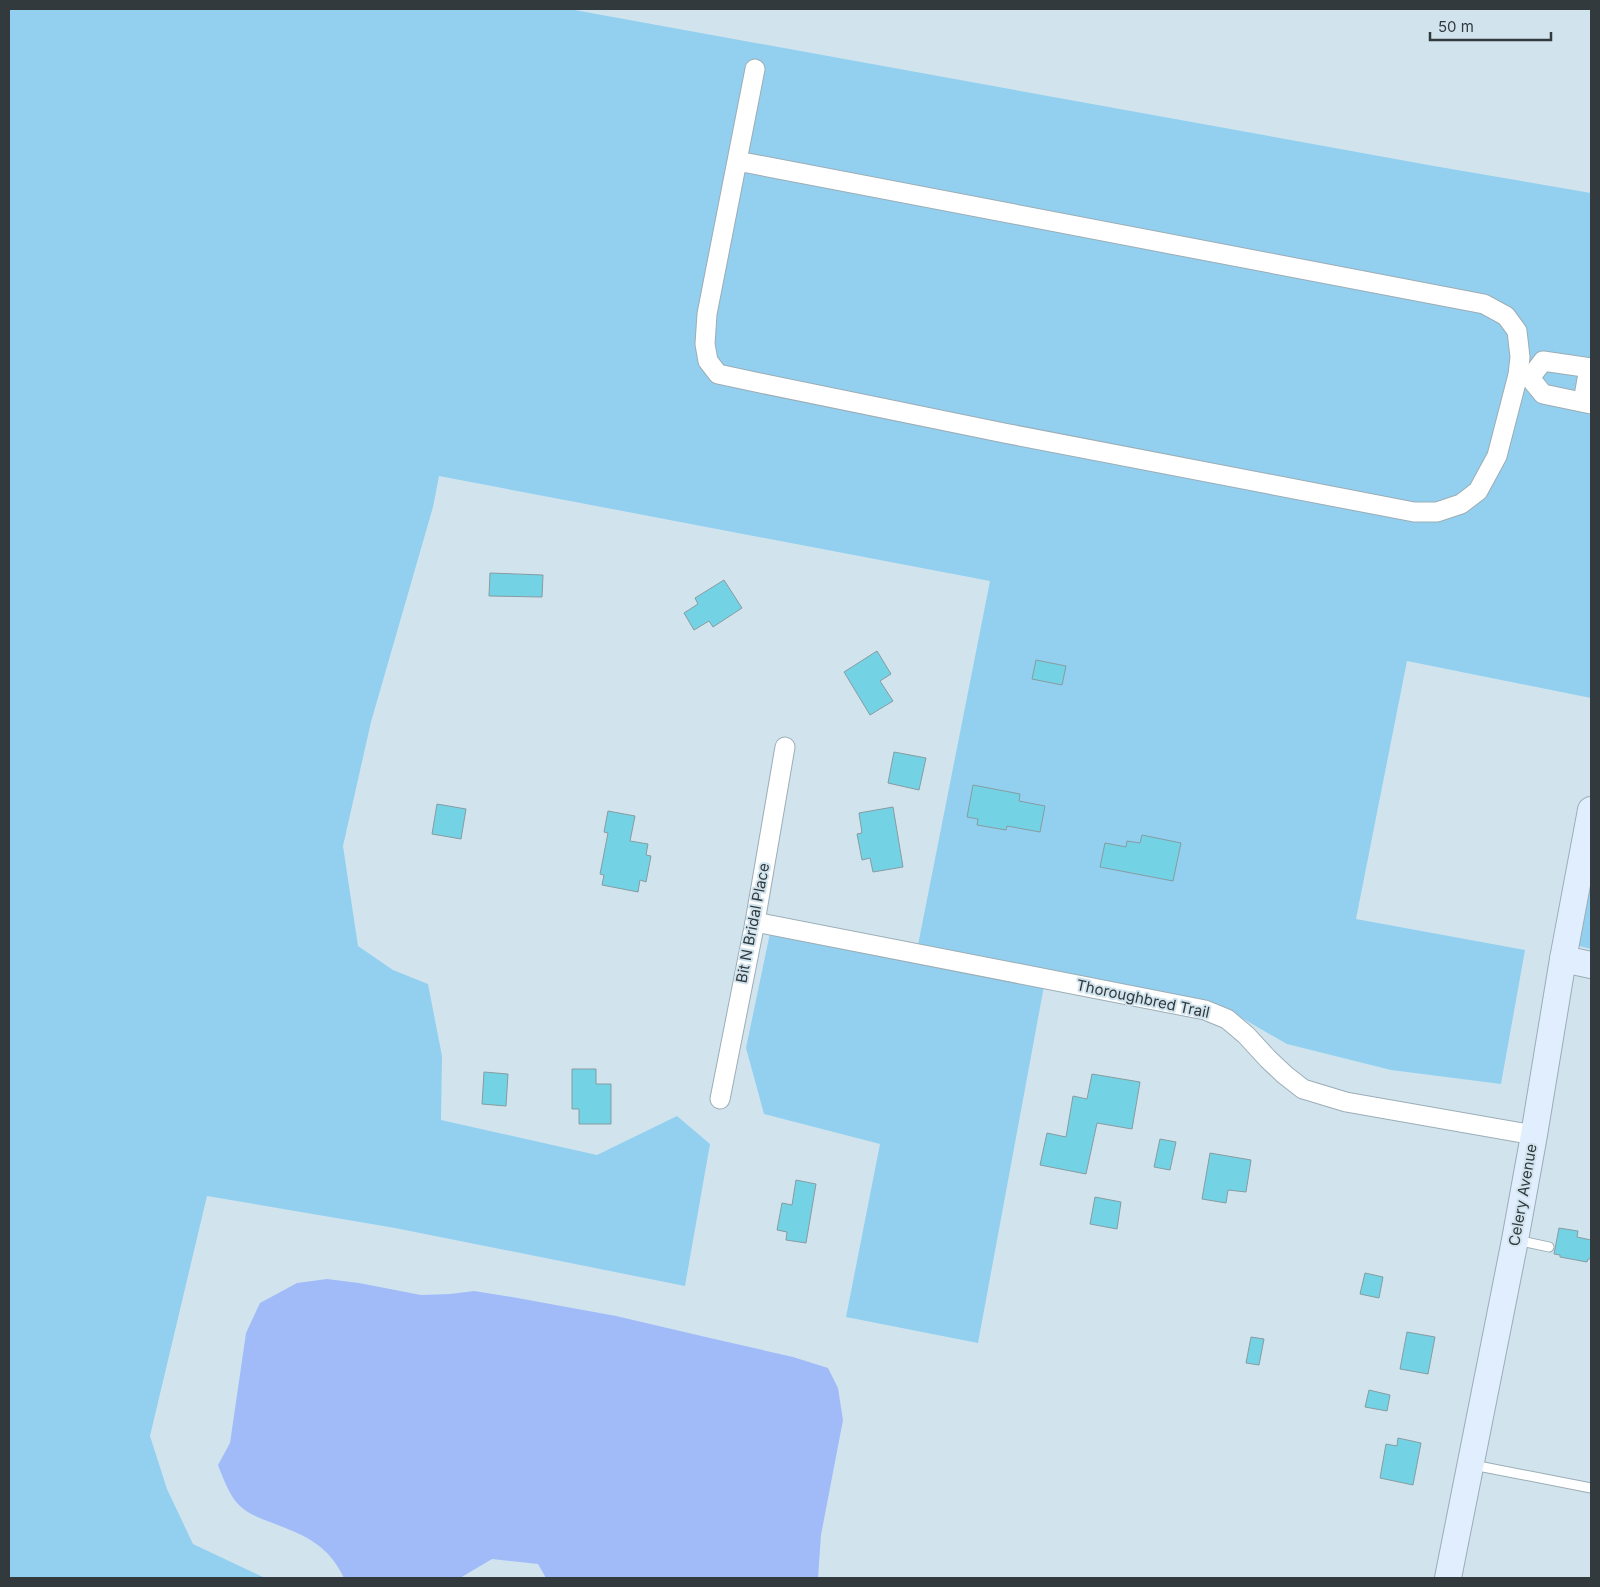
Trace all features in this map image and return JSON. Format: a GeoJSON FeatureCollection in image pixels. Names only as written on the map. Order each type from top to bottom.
{"type":"FeatureCollection","features":[{"type":"Feature","properties":{"kind":"main road","name":"Celery Avenue"},"geometry":{"type":"LineString","coordinates":[[1448,1578],[1534,1135],[1563,959],[1591,810]]}},
{"type":"Feature","properties":{"kind":"main road"},"geometry":{"type":"LineString","coordinates":[[1563,959],[1591,965]]}},
{"type":"Feature","properties":{"kind":"street"},"geometry":{"type":"LineString","coordinates":[[737,161],[1484,304],[1506,316],[1517,331],[1524,377],[1497,456],[1478,491],[1461,504],[1437,512],[1414,512],[975,427],[718,374],[708,362],[705,344],[707,314],[755,69]]}},
{"type":"Feature","properties":{"kind":"street"},"geometry":{"type":"LineString","coordinates":[[1543,361],[1590,368],[1587,403],[1543,394],[1524,377],[1543,361]]}},
{"type":"Feature","properties":{"kind":"street","name":"Bit N Bridal Place"},"geometry":{"type":"LineString","coordinates":[[720,1100],[755,922],[785,747]]}},
{"type":"Feature","properties":{"kind":"street","name":"Thoroughbred Trail"},"geometry":{"type":"LineString","coordinates":[[755,922],[1205,1010],[1227,1019],[1246,1034],[1268,1059],[1303,1089],[1346,1102],[1534,1135]]}},
{"type":"Feature","properties":{"kind":"lane"},"geometry":{"type":"LineString","coordinates":[[1514,1240],[1549,1247]]}},
{"type":"Feature","properties":{"kind":"lane"},"geometry":{"type":"LineString","coordinates":[[1470,1465],[1591,1488]]}},
{"type":"Feature","properties":{"kind":"shaded area"},"geometry":{"type":"Polygon","coordinates":[[[9,9],[569,9],[1591,193],[1591,698],[1407,661],[1356,919],[1525,950],[1501,1084],[1391,1070],[1287,1044],[1240,1017],[1207,1002],[918,945],[990,581],[439,476],[433,507],[371,722],[343,846],[358,946],[393,970],[428,984],[442,1056],[441,1120],[597,1155],[677,1116],[710,1144],[685,1286],[395,1228],[207,1196],[150,1436],[167,1489],[193,1544],[265,1578],[9,1578],[9,9]]]}},
{"type":"Feature","properties":{"kind":"shaded area"},"geometry":{"type":"Polygon","coordinates":[[[1591,860],[1591,949],[1575,945],[1591,860]]]}},
{"type":"Feature","properties":{"kind":"shaded area"},"geometry":{"type":"Polygon","coordinates":[[[770,933],[1044,986],[978,1343],[846,1317],[880,1144],[764,1114],[746,1048],[770,933]]]}},
{"type":"Feature","properties":{"kind":"shaded area"},"geometry":{"type":"Polygon","coordinates":[[[327,1279],[421,1295],[474,1291],[512,1297],[616,1316],[793,1357],[828,1368],[838,1388],[843,1420],[821,1535],[818,1578],[546,1578],[538,1564],[492,1559],[460,1578],[344,1578],[338,1566],[314,1542],[294,1531],[254,1516],[240,1506],[230,1492],[218,1465],[230,1443],[246,1333],[260,1303],[297,1283],[327,1279]]]}},
{"type":"Feature","properties":{"kind":"building"},"geometry":{"type":"Polygon","coordinates":[[[490,573],[543,575],[542,597],[489,596],[490,573]]]}},
{"type":"Feature","properties":{"kind":"building"},"geometry":{"type":"Polygon","coordinates":[[[724,580],[742,608],[713,627],[709,621],[694,630],[684,613],[698,604],[695,598],[724,580]]]}},
{"type":"Feature","properties":{"kind":"building"},"geometry":{"type":"Polygon","coordinates":[[[877,651],[891,674],[880,681],[893,701],[870,715],[844,672],[877,651]]]}},
{"type":"Feature","properties":{"kind":"building"},"geometry":{"type":"Polygon","coordinates":[[[1036,660],[1066,666],[1062,685],[1032,679],[1036,660]]]}},
{"type":"Feature","properties":{"kind":"building"},"geometry":{"type":"Polygon","coordinates":[[[894,752],[926,758],[919,790],[888,783],[894,752]]]}},
{"type":"Feature","properties":{"kind":"building"},"geometry":{"type":"Polygon","coordinates":[[[973,785],[1020,794],[1019,801],[1045,806],[1040,832],[1007,826],[1006,830],[977,825],[978,819],[967,817],[973,785]]]}},
{"type":"Feature","properties":{"kind":"building"},"geometry":{"type":"Polygon","coordinates":[[[437,804],[466,809],[461,839],[432,834],[437,804]]]}},
{"type":"Feature","properties":{"kind":"building"},"geometry":{"type":"Polygon","coordinates":[[[893,807],[903,867],[873,872],[870,858],[862,860],[857,834],[862,833],[859,813],[893,807]]]}},
{"type":"Feature","properties":{"kind":"building"},"geometry":{"type":"Polygon","coordinates":[[[608,811],[635,816],[630,841],[648,844],[646,855],[651,856],[646,882],[640,880],[638,892],[602,885],[604,875],[600,874],[608,833],[604,832],[608,811]]]}},
{"type":"Feature","properties":{"kind":"building"},"geometry":{"type":"Polygon","coordinates":[[[1142,835],[1181,843],[1173,881],[1100,867],[1105,843],[1126,847],[1127,841],[1140,843],[1142,835]]]}},
{"type":"Feature","properties":{"kind":"building"},"geometry":{"type":"Polygon","coordinates":[[[572,1069],[596,1069],[596,1084],[611,1084],[611,1124],[579,1124],[579,1109],[572,1109],[572,1069]]]}},
{"type":"Feature","properties":{"kind":"building"},"geometry":{"type":"Polygon","coordinates":[[[484,1072],[508,1074],[506,1106],[482,1104],[484,1072]]]}},
{"type":"Feature","properties":{"kind":"building"},"geometry":{"type":"Polygon","coordinates":[[[1092,1074],[1140,1082],[1132,1129],[1097,1123],[1086,1174],[1040,1165],[1047,1133],[1066,1137],[1073,1096],[1087,1099],[1092,1074]]]}},
{"type":"Feature","properties":{"kind":"building"},"geometry":{"type":"Polygon","coordinates":[[[1160,1139],[1176,1142],[1170,1170],[1154,1167],[1160,1139]]]}},
{"type":"Feature","properties":{"kind":"building"},"geometry":{"type":"Polygon","coordinates":[[[1210,1153],[1251,1160],[1246,1192],[1228,1190],[1226,1203],[1202,1199],[1210,1153]]]}},
{"type":"Feature","properties":{"kind":"building"},"geometry":{"type":"Polygon","coordinates":[[[796,1180],[816,1184],[806,1243],[786,1240],[787,1232],[777,1230],[782,1203],[792,1205],[796,1180]]]}},
{"type":"Feature","properties":{"kind":"building"},"geometry":{"type":"Polygon","coordinates":[[[1095,1197],[1121,1202],[1117,1229],[1090,1224],[1095,1197]]]}},
{"type":"Feature","properties":{"kind":"building"},"geometry":{"type":"Polygon","coordinates":[[[1559,1228],[1578,1231],[1577,1237],[1591,1240],[1591,1259],[1588,1259],[1587,1262],[1560,1257],[1560,1255],[1554,1254],[1559,1228]]]}},
{"type":"Feature","properties":{"kind":"building"},"geometry":{"type":"Polygon","coordinates":[[[1365,1273],[1383,1277],[1379,1298],[1360,1294],[1365,1273]]]}},
{"type":"Feature","properties":{"kind":"building"},"geometry":{"type":"Polygon","coordinates":[[[1407,1332],[1435,1337],[1428,1374],[1400,1369],[1407,1332]]]}},
{"type":"Feature","properties":{"kind":"building"},"geometry":{"type":"Polygon","coordinates":[[[1251,1337],[1264,1339],[1259,1365],[1246,1363],[1251,1337]]]}},
{"type":"Feature","properties":{"kind":"building"},"geometry":{"type":"Polygon","coordinates":[[[1369,1390],[1390,1395],[1387,1411],[1365,1407],[1369,1390]]]}},
{"type":"Feature","properties":{"kind":"building"},"geometry":{"type":"Polygon","coordinates":[[[1398,1438],[1421,1443],[1413,1485],[1380,1478],[1386,1444],[1397,1446],[1398,1438]]]}}]}
